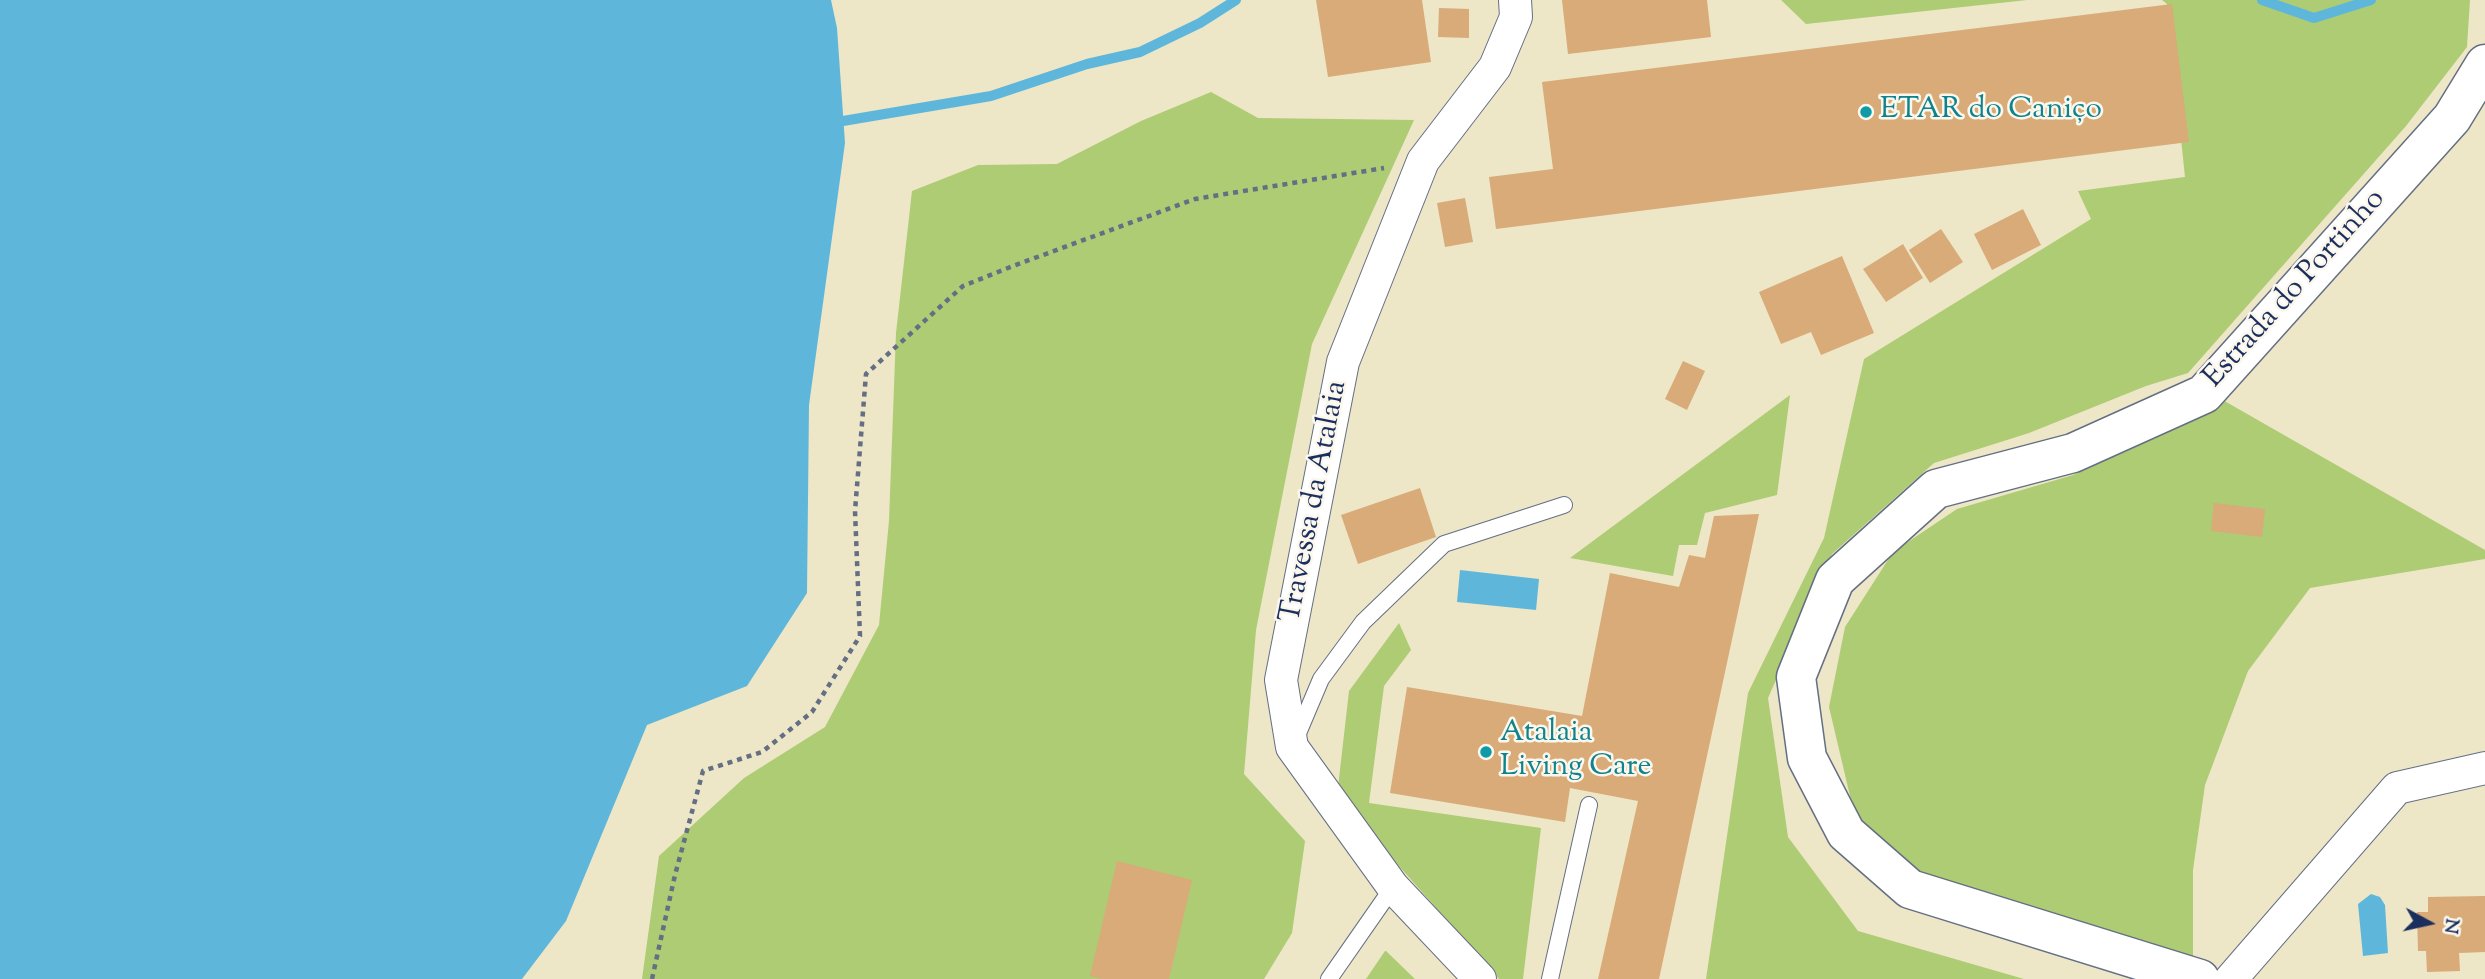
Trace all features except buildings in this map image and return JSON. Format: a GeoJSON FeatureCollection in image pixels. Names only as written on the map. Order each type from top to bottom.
{"type":"FeatureCollection","features":[{"type":"Feature","properties":{"kind":"street","name":"Travessa da Atalaia"},"geometry":{"type":"LineString","coordinates":[[1480,979],[1393,887],[1292,747],[1281,680],[1343,362],[1423,161],[1495,66],[1516,17],[1515,0]]}},
{"type":"Feature","properties":{"kind":"street","name":"Estrada do Portinho"},"geometry":{"type":"LineString","coordinates":[[2200,979],[1910,889],[1846,833],[1807,758],[1796,677],[1835,580],[1936,489],[2073,453],[2204,394],[2452,118],[2485,64]]}},
{"type":"Feature","properties":{"kind":"street"},"geometry":{"type":"LineString","coordinates":[[2231,979],[2397,788],[2485,768]]}},
{"type":"Feature","properties":{"kind":"lane"},"geometry":{"type":"LineString","coordinates":[[1292,747],[1321,679],[1363,622],[1444,544],[1564,505]]}},
{"type":"Feature","properties":{"kind":"lane"},"geometry":{"type":"LineString","coordinates":[[1550,979],[1589,805]]}},
{"type":"Feature","properties":{"kind":"lane"},"geometry":{"type":"LineString","coordinates":[[1329,979],[1393,887]]}},
{"type":"Feature","properties":{"kind":"path"},"geometry":{"type":"LineString","coordinates":[[652,979],[675,875],[703,771],[762,752],[812,712],[860,636],[855,511],[866,374],[963,286],[1013,266],[1195,200],[1423,161]]}},
{"type":"Feature","properties":{"kind":"green space"},"geometry":{"type":"Polygon","coordinates":[[[1781,0],[2027,0],[1806,24],[1781,0]]]}},
{"type":"Feature","properties":{"kind":"green space"},"geometry":{"type":"Polygon","coordinates":[[[2162,0],[2470,0],[2467,47],[2406,126],[2188,373],[2146,386],[2029,433],[1934,463],[1832,554],[1768,698],[1788,837],[1858,931],[2024,979],[1706,979],[1748,693],[1824,538],[1864,359],[2091,219],[2078,191],[2185,177],[2167,4],[2162,0]]]}},
{"type":"Feature","properties":{"kind":"green space"},"geometry":{"type":"Polygon","coordinates":[[[1211,92],[1258,118],[1414,120],[1312,344],[1256,630],[1244,774],[1305,841],[1292,933],[1264,979],[642,979],[659,856],[744,778],[825,727],[879,625],[889,521],[896,333],[912,191],[978,165],[1057,164],[1141,121],[1211,92]]]}},
{"type":"Feature","properties":{"kind":"green space"},"geometry":{"type":"Polygon","coordinates":[[[1790,395],[1777,495],[1705,513],[1697,545],[1679,545],[1673,576],[1570,558],[1790,395]]]}},
{"type":"Feature","properties":{"kind":"green space"},"geometry":{"type":"Polygon","coordinates":[[[2221,399],[2485,550],[2485,559],[2310,588],[2248,671],[2205,785],[2193,870],[2193,976],[1926,897],[1875,854],[1850,796],[1829,707],[1845,627],[1893,552],[1957,509],[2073,475],[2221,399]]]}},
{"type":"Feature","properties":{"kind":"green space"},"geometry":{"type":"Polygon","coordinates":[[[1399,623],[1411,650],[1384,686],[1369,803],[1541,828],[1523,979],[1499,979],[1337,796],[1349,691],[1399,623]]]}},
{"type":"Feature","properties":{"kind":"green space"},"geometry":{"type":"Polygon","coordinates":[[[1386,951],[1415,979],[1366,979],[1386,951]]]}},
{"type":"Feature","properties":{"kind":"water"},"geometry":{"type":"Polygon","coordinates":[[[0,0],[831,0],[837,28],[845,143],[809,405],[807,593],[747,686],[647,725],[566,921],[522,979],[0,979],[0,0]]]}},
{"type":"Feature","properties":{"kind":"water"},"geometry":{"type":"Polygon","coordinates":[[[1460,570],[1539,579],[1536,610],[1457,602],[1460,570]]]}},
{"type":"Feature","properties":{"kind":"water"},"geometry":{"type":"Polygon","coordinates":[[[2371,894],[2380,897],[2385,905],[2388,953],[2363,956],[2358,904],[2371,894]]]}},
{"type":"Feature","properties":{"kind":"waterway"},"geometry":{"type":"LineString","coordinates":[[843,121],[991,96],[1087,64],[1140,52],[1200,23],[1236,0]]}},
{"type":"Feature","properties":{"kind":"waterway"},"geometry":{"type":"LineString","coordinates":[[2262,0],[2314,18],[2371,0]]}},
{"type":"Feature","properties":{"kind":"place","name":"ETAR do Caniço"},"geometry":{"type":"Point","coordinates":[1866,112]}},
{"type":"Feature","properties":{"kind":"place","name":"Atalaia Living Care"},"geometry":{"type":"Point","coordinates":[1486,752]}}]}
